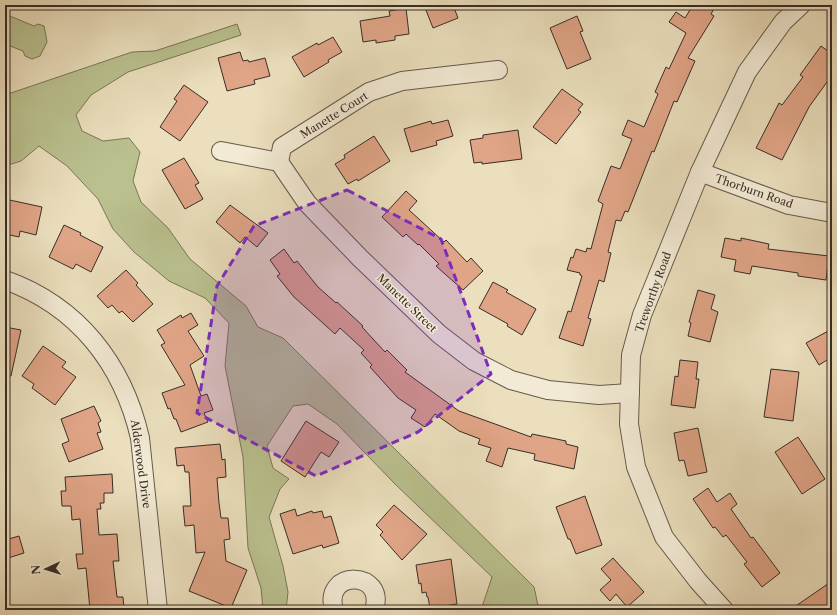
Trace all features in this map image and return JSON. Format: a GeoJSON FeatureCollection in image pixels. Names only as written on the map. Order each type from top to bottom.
{"type":"FeatureCollection","features":[{"type":"Feature","properties":{"kind":"street","name":"Treworthy Road"},"geometry":{"type":"LineString","coordinates":[[724,610],[698,581],[664,537],[636,467],[629,424],[631,355],[642,315],[700,172],[747,72],[783,22],[801,5]]}},
{"type":"Feature","properties":{"kind":"street","name":"Manette Court"},"geometry":{"type":"LineString","coordinates":[[279,162],[282,147],[370,92],[402,82],[498,70]]}},
{"type":"Feature","properties":{"kind":"street"},"geometry":{"type":"LineString","coordinates":[[221,151],[279,162]]}},
{"type":"Feature","properties":{"kind":"street","name":"Manette Street"},"geometry":{"type":"LineString","coordinates":[[279,162],[307,203],[360,258],[439,334],[474,361],[512,380],[548,390],[599,395],[630,393]]}},
{"type":"Feature","properties":{"kind":"street","name":"Thorburn Road"},"geometry":{"type":"LineString","coordinates":[[700,172],[789,205],[832,213]]}},
{"type":"Feature","properties":{"kind":"street","name":"Alderwood Drive"},"geometry":{"type":"LineString","coordinates":[[5,280],[37,294],[58,307],[74,320],[110,362],[124,388],[134,412],[140,438],[158,610]]}},
{"type":"Feature","properties":{"kind":"street"},"geometry":{"type":"LineString","coordinates":[[334,610],[332,602],[334,593],[338,586],[346,580],[355,579],[364,581],[371,587],[376,595],[374,610]]}},
{"type":"Feature","properties":{"kind":"highlighted area"},"geometry":{"type":"Polygon","coordinates":[[[347,190],[441,239],[491,374],[418,432],[316,476],[197,413],[217,286],[254,226],[347,190]]]}},
{"type":"Feature","properties":{"kind":"green space"},"geometry":{"type":"Polygon","coordinates":[[[5,14],[34,26],[38,24],[44,26],[47,42],[40,56],[32,59],[25,56],[23,51],[5,44],[5,14]]]}},
{"type":"Feature","properties":{"kind":"green space"},"geometry":{"type":"Polygon","coordinates":[[[237,24],[241,35],[128,72],[91,95],[76,115],[82,131],[103,141],[129,138],[140,152],[133,181],[141,202],[168,228],[190,259],[246,306],[258,327],[283,338],[534,587],[539,610],[481,610],[492,577],[395,484],[337,424],[308,404],[293,406],[267,446],[273,468],[289,479],[280,489],[269,517],[283,566],[288,592],[286,610],[263,610],[261,588],[248,548],[243,457],[225,366],[229,323],[205,298],[169,281],[134,252],[113,229],[98,199],[67,166],[39,146],[21,161],[5,166],[5,95],[132,52],[155,51],[237,24]]]}},
{"type":"Feature","properties":{"kind":"building"},"geometry":{"type":"Polygon","coordinates":[[[424,5],[453,5],[458,18],[433,28],[424,5]]]}},
{"type":"Feature","properties":{"kind":"building"},"geometry":{"type":"Polygon","coordinates":[[[693,5],[716,5],[711,14],[714,16],[688,58],[695,61],[677,102],[674,101],[628,212],[625,211],[621,221],[616,220],[608,252],[611,253],[604,282],[599,280],[588,318],[591,319],[583,346],[559,338],[568,311],[571,312],[582,276],[580,273],[567,270],[571,257],[573,258],[576,249],[586,252],[587,248],[591,249],[603,204],[598,201],[611,166],[620,169],[632,139],[622,135],[628,120],[644,127],[658,94],[655,92],[666,67],[669,69],[686,33],[669,22],[676,12],[685,18],[693,5]]]}},
{"type":"Feature","properties":{"kind":"building"},"geometry":{"type":"Polygon","coordinates":[[[406,8],[409,34],[395,36],[395,40],[376,43],[376,40],[363,42],[360,21],[390,16],[389,11],[406,8]]]}},
{"type":"Feature","properties":{"kind":"building"},"geometry":{"type":"Polygon","coordinates":[[[577,16],[583,31],[580,32],[591,59],[567,69],[550,28],[577,16]]]}},
{"type":"Feature","properties":{"kind":"building"},"geometry":{"type":"Polygon","coordinates":[[[333,37],[342,52],[328,60],[329,62],[304,77],[292,57],[317,43],[318,45],[333,37]]]}},
{"type":"Feature","properties":{"kind":"building"},"geometry":{"type":"Polygon","coordinates":[[[821,46],[832,54],[832,64],[827,71],[832,75],[809,107],[782,160],[756,148],[779,103],[782,105],[803,77],[800,75],[821,46]]]}},
{"type":"Feature","properties":{"kind":"building"},"geometry":{"type":"Polygon","coordinates":[[[240,52],[243,61],[248,60],[249,62],[265,58],[270,76],[254,80],[255,84],[227,91],[218,58],[240,52]]]}},
{"type":"Feature","properties":{"kind":"building"},"geometry":{"type":"Polygon","coordinates":[[[184,85],[208,102],[180,141],[160,127],[177,101],[174,99],[184,85]]]}},
{"type":"Feature","properties":{"kind":"building"},"geometry":{"type":"Polygon","coordinates":[[[562,89],[583,104],[578,110],[581,112],[556,144],[533,127],[562,89]]]}},
{"type":"Feature","properties":{"kind":"building"},"geometry":{"type":"Polygon","coordinates":[[[448,120],[453,136],[436,141],[437,145],[411,152],[404,129],[431,121],[432,124],[448,120]]]}},
{"type":"Feature","properties":{"kind":"building"},"geometry":{"type":"Polygon","coordinates":[[[518,130],[522,159],[482,164],[482,162],[474,163],[470,140],[483,138],[483,135],[518,130]]]}},
{"type":"Feature","properties":{"kind":"building"},"geometry":{"type":"Polygon","coordinates":[[[374,136],[390,161],[358,181],[357,179],[348,184],[335,164],[345,158],[344,155],[374,136]]]}},
{"type":"Feature","properties":{"kind":"building"},"geometry":{"type":"Polygon","coordinates":[[[184,158],[199,183],[195,185],[203,199],[185,209],[162,170],[184,158]]]}},
{"type":"Feature","properties":{"kind":"building"},"geometry":{"type":"Polygon","coordinates":[[[406,191],[417,201],[409,210],[444,242],[446,240],[467,262],[471,258],[483,271],[463,290],[436,266],[439,264],[419,244],[418,245],[406,234],[403,237],[382,217],[406,191]]]}},
{"type":"Feature","properties":{"kind":"building"},"geometry":{"type":"Polygon","coordinates":[[[5,199],[42,207],[36,235],[20,231],[19,237],[5,234],[5,199]]]}},
{"type":"Feature","properties":{"kind":"building"},"geometry":{"type":"Polygon","coordinates":[[[230,205],[268,233],[257,247],[245,237],[240,243],[216,222],[230,205]]]}},
{"type":"Feature","properties":{"kind":"building"},"geometry":{"type":"Polygon","coordinates":[[[64,225],[81,233],[80,235],[103,247],[91,272],[76,264],[73,269],[49,257],[64,225]]]}},
{"type":"Feature","properties":{"kind":"building"},"geometry":{"type":"Polygon","coordinates":[[[725,238],[741,241],[741,238],[769,244],[768,249],[829,256],[826,280],[798,276],[798,273],[752,266],[750,274],[734,271],[736,260],[721,257],[725,238]]]}},
{"type":"Feature","properties":{"kind":"building"},"geometry":{"type":"Polygon","coordinates":[[[284,249],[294,263],[297,261],[318,287],[363,326],[362,327],[385,352],[387,350],[407,370],[405,372],[459,411],[531,437],[532,434],[566,441],[566,444],[578,447],[574,469],[534,460],[535,454],[508,448],[502,467],[486,461],[491,448],[478,444],[480,439],[459,431],[435,414],[425,427],[411,418],[416,410],[398,398],[370,367],[372,365],[361,353],[364,350],[340,328],[335,334],[294,297],[277,276],[280,274],[270,260],[284,249]]]}},
{"type":"Feature","properties":{"kind":"building"},"geometry":{"type":"Polygon","coordinates":[[[126,270],[138,283],[136,285],[153,304],[133,322],[122,311],[119,313],[112,305],[108,308],[97,296],[126,270]]]}},
{"type":"Feature","properties":{"kind":"building"},"geometry":{"type":"Polygon","coordinates":[[[493,282],[508,290],[506,292],[536,309],[522,335],[507,326],[508,324],[479,308],[493,282]]]}},
{"type":"Feature","properties":{"kind":"building"},"geometry":{"type":"Polygon","coordinates":[[[698,290],[715,295],[711,309],[718,312],[710,342],[688,336],[691,323],[689,322],[698,290]]]}},
{"type":"Feature","properties":{"kind":"building"},"geometry":{"type":"Polygon","coordinates":[[[191,313],[198,325],[188,331],[204,356],[190,365],[201,396],[207,394],[213,410],[204,413],[208,422],[181,432],[170,408],[168,409],[162,393],[185,385],[161,345],[165,343],[157,330],[181,315],[182,318],[191,313]]]}},
{"type":"Feature","properties":{"kind":"building"},"geometry":{"type":"Polygon","coordinates":[[[5,327],[21,330],[11,376],[5,376],[5,327]]]}},
{"type":"Feature","properties":{"kind":"building"},"geometry":{"type":"Polygon","coordinates":[[[832,329],[832,357],[819,365],[806,343],[832,329]]]}},
{"type":"Feature","properties":{"kind":"building"},"geometry":{"type":"Polygon","coordinates":[[[43,346],[66,362],[62,367],[76,377],[55,405],[32,388],[34,384],[22,376],[43,346]]]}},
{"type":"Feature","properties":{"kind":"building"},"geometry":{"type":"Polygon","coordinates":[[[680,360],[698,362],[696,379],[699,379],[695,408],[671,405],[675,376],[678,377],[680,360]]]}},
{"type":"Feature","properties":{"kind":"building"},"geometry":{"type":"Polygon","coordinates":[[[771,369],[799,372],[793,421],[764,417],[771,369]]]}},
{"type":"Feature","properties":{"kind":"building"},"geometry":{"type":"Polygon","coordinates":[[[94,406],[101,421],[98,423],[101,432],[97,433],[103,449],[69,462],[62,444],[69,441],[61,419],[94,406]]]}},
{"type":"Feature","properties":{"kind":"building"},"geometry":{"type":"Polygon","coordinates":[[[306,421],[339,442],[329,457],[321,452],[305,477],[281,461],[306,421]]]}},
{"type":"Feature","properties":{"kind":"building"},"geometry":{"type":"Polygon","coordinates":[[[698,428],[707,472],[688,476],[684,460],[679,461],[674,433],[698,428]]]}},
{"type":"Feature","properties":{"kind":"building"},"geometry":{"type":"Polygon","coordinates":[[[798,437],[825,479],[802,494],[775,452],[798,437]]]}},
{"type":"Feature","properties":{"kind":"building"},"geometry":{"type":"Polygon","coordinates":[[[220,444],[222,460],[225,459],[226,477],[217,478],[219,503],[221,518],[228,518],[230,539],[224,540],[226,561],[247,570],[231,608],[189,591],[205,552],[196,553],[194,525],[185,526],[183,506],[191,506],[189,472],[185,472],[184,465],[177,466],[175,448],[220,444]]]}},
{"type":"Feature","properties":{"kind":"building"},"geometry":{"type":"Polygon","coordinates":[[[112,474],[113,493],[104,493],[104,503],[100,503],[101,509],[97,509],[99,535],[117,534],[119,561],[113,561],[117,597],[123,597],[124,610],[90,610],[86,568],[78,569],[76,554],[83,554],[80,519],[72,520],[71,506],[62,506],[61,491],[66,491],[65,477],[112,474]]]}},
{"type":"Feature","properties":{"kind":"building"},"geometry":{"type":"Polygon","coordinates":[[[708,488],[717,502],[730,493],[737,504],[731,509],[751,538],[753,537],[780,573],[762,587],[744,564],[747,562],[726,535],[723,537],[715,527],[713,528],[693,499],[708,488]]]}},
{"type":"Feature","properties":{"kind":"building"},"geometry":{"type":"Polygon","coordinates":[[[585,496],[602,545],[576,554],[570,539],[568,539],[556,507],[585,496]]]}},
{"type":"Feature","properties":{"kind":"building"},"geometry":{"type":"Polygon","coordinates":[[[394,505],[427,534],[402,560],[380,535],[383,532],[376,525],[394,505]]]}},
{"type":"Feature","properties":{"kind":"building"},"geometry":{"type":"Polygon","coordinates":[[[295,509],[297,516],[312,511],[313,513],[322,511],[324,518],[331,516],[339,543],[323,548],[322,545],[293,554],[280,514],[295,509]]]}},
{"type":"Feature","properties":{"kind":"building"},"geometry":{"type":"Polygon","coordinates":[[[19,536],[24,553],[5,559],[5,540],[19,536]]]}},
{"type":"Feature","properties":{"kind":"building"},"geometry":{"type":"Polygon","coordinates":[[[613,558],[644,592],[627,607],[616,594],[610,601],[600,590],[611,580],[601,569],[613,558]]]}},
{"type":"Feature","properties":{"kind":"building"},"geometry":{"type":"Polygon","coordinates":[[[451,559],[457,604],[430,608],[426,592],[422,593],[421,583],[419,584],[416,565],[451,559]]]}},
{"type":"Feature","properties":{"kind":"building"},"geometry":{"type":"Polygon","coordinates":[[[832,581],[832,610],[790,610],[832,581]]]}}]}
